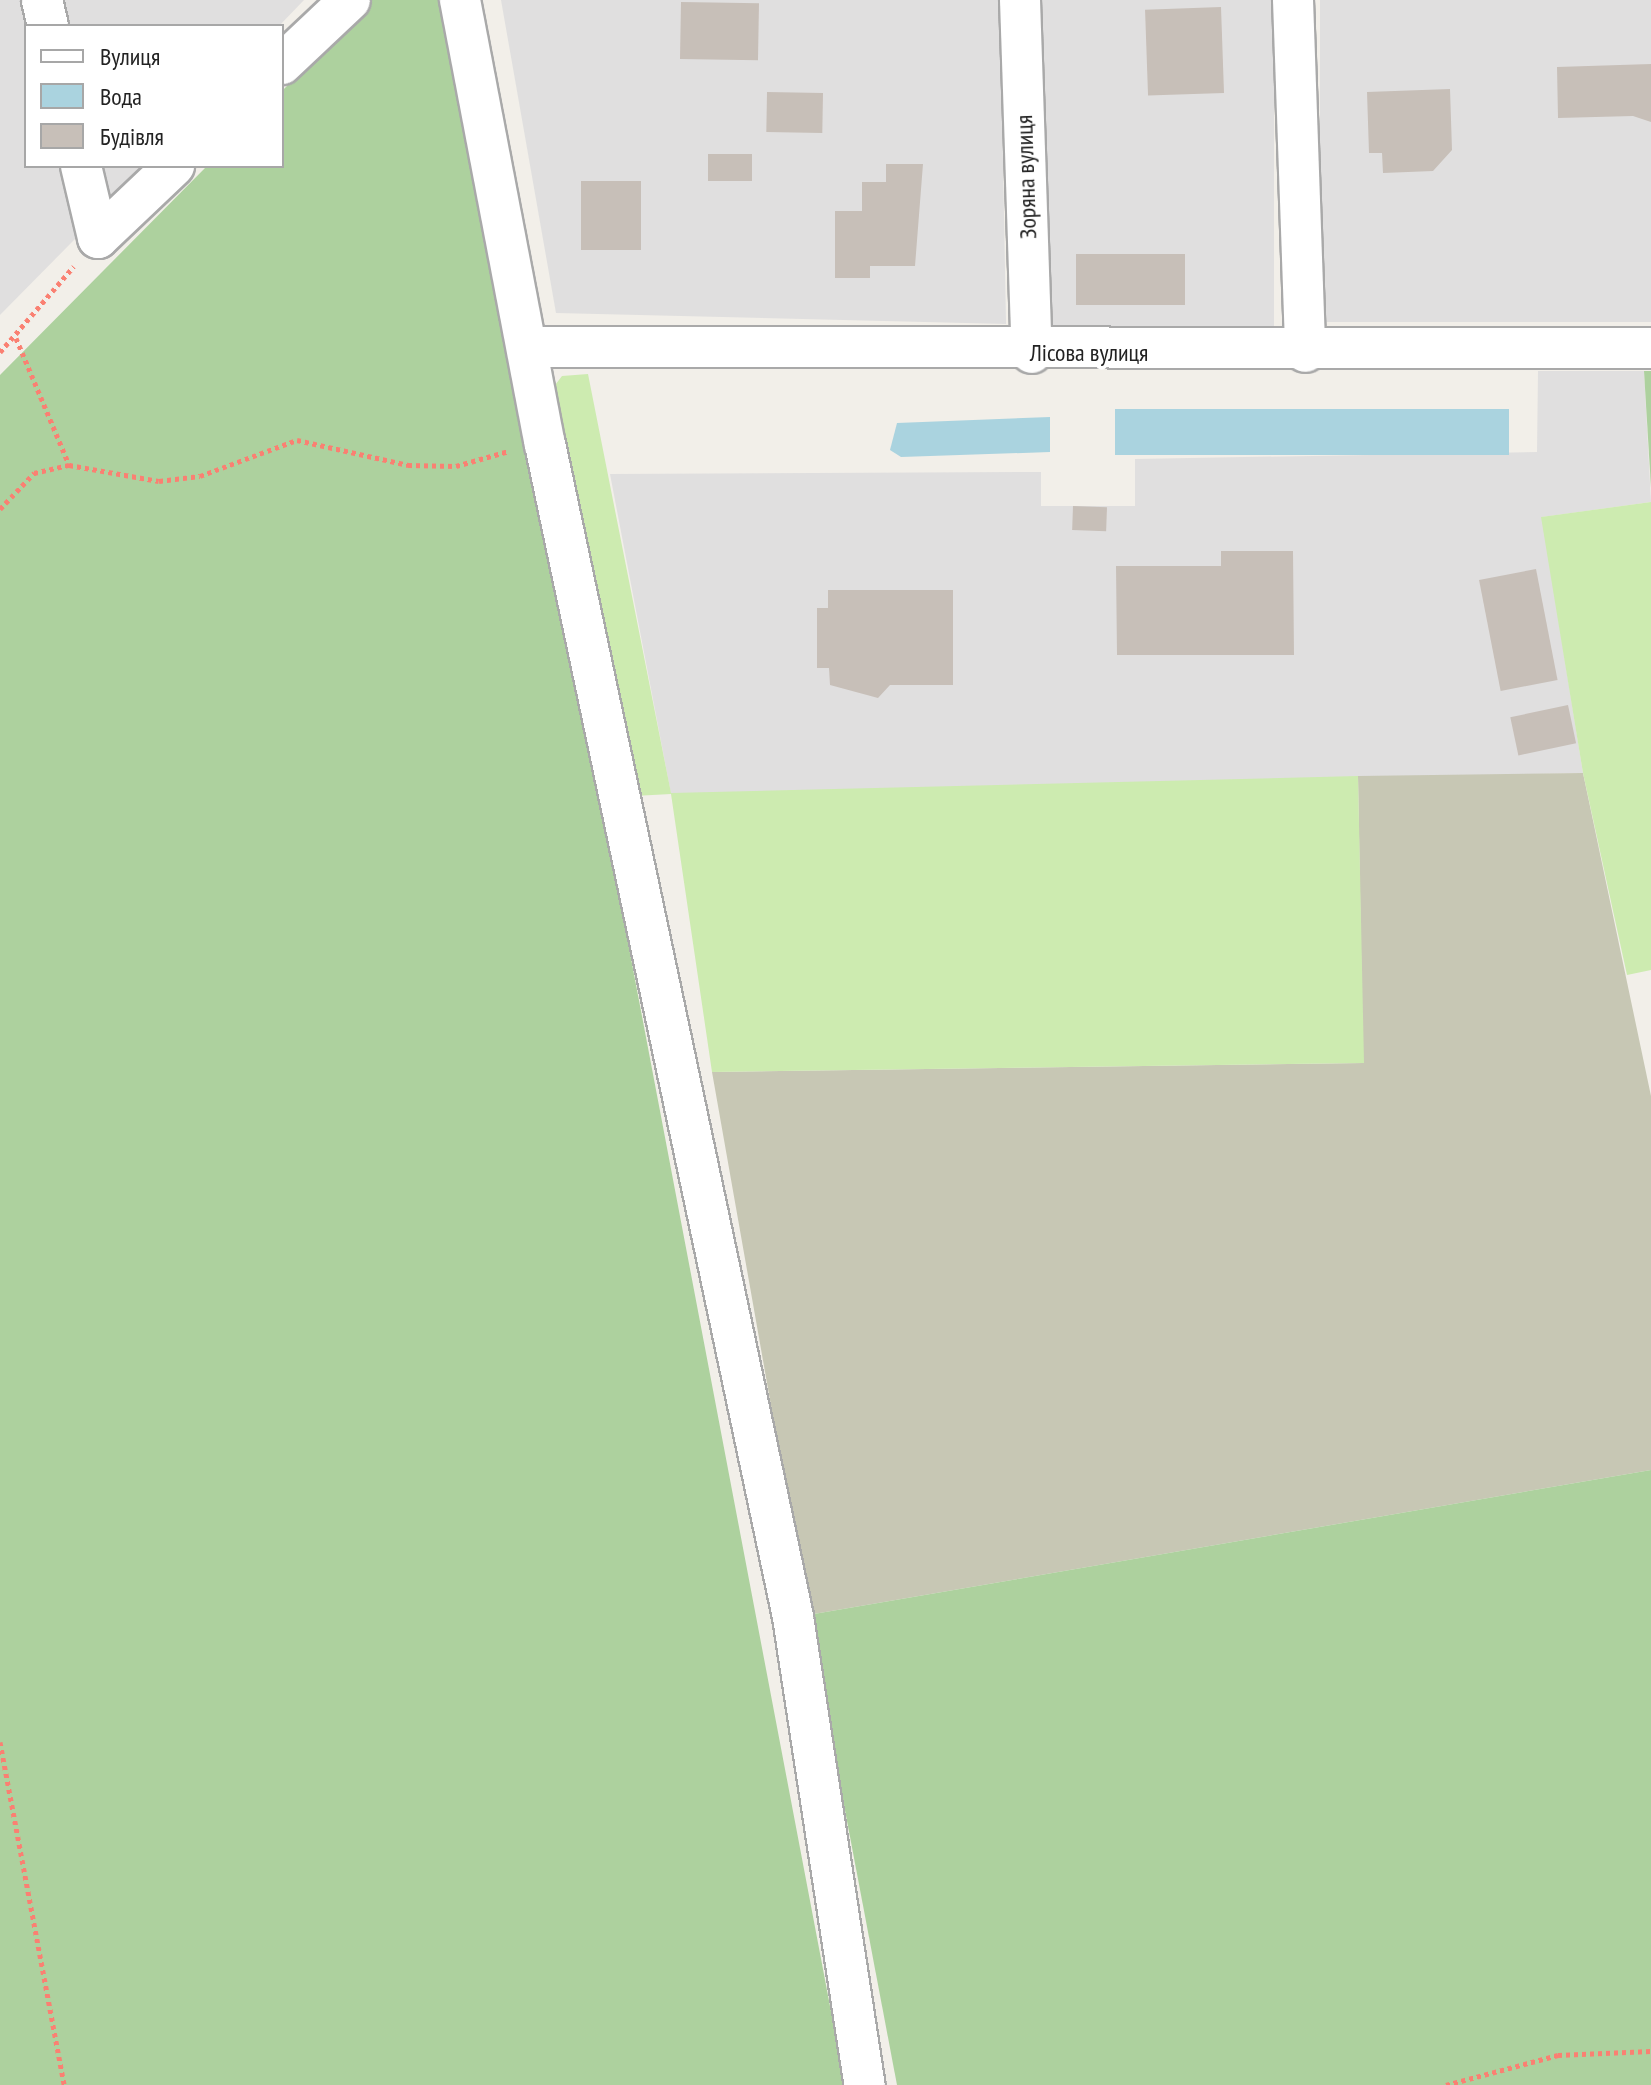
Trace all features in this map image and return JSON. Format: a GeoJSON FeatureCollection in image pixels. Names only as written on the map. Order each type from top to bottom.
{"type":"FeatureCollection","features":[{"type":"Feature","properties":{"kind":"street"},"geometry":{"type":"LineString","coordinates":[[42,0],[48,24]]}},
{"type":"Feature","properties":{"kind":"street"},"geometry":{"type":"LineString","coordinates":[[284,62],[350,0]]}},
{"type":"Feature","properties":{"kind":"street"},"geometry":{"type":"LineString","coordinates":[[460,0],[545,444],[793,1617],[865,2085]]}},
{"type":"Feature","properties":{"kind":"street","name":"Зоряна вулиця"},"geometry":{"type":"LineString","coordinates":[[1020,0],[1032,353]]}},
{"type":"Feature","properties":{"kind":"street"},"geometry":{"type":"LineString","coordinates":[[1293,0],[1305,352]]}},
{"type":"Feature","properties":{"kind":"street"},"geometry":{"type":"LineString","coordinates":[[81,168],[98,238]]}},
{"type":"Feature","properties":{"kind":"street"},"geometry":{"type":"LineString","coordinates":[[98,238],[172,168]]}},
{"type":"Feature","properties":{"kind":"street","name":"Лісова вулиця"},"geometry":{"type":"LineString","coordinates":[[527,347],[1032,353],[1651,348]]}},
{"type":"Feature","properties":{"kind":"path"},"geometry":{"type":"LineString","coordinates":[[0,352],[16,338],[98,238]]}},
{"type":"Feature","properties":{"kind":"path"},"geometry":{"type":"LineString","coordinates":[[16,338],[69,465]]}},
{"type":"Feature","properties":{"kind":"path"},"geometry":{"type":"LineString","coordinates":[[0,509],[34,473],[69,465],[159,481],[200,476],[297,440],[432,466],[545,444]]}},
{"type":"Feature","properties":{"kind":"path"},"geometry":{"type":"LineString","coordinates":[[0,1742],[64,2085]]}},
{"type":"Feature","properties":{"kind":"path"},"geometry":{"type":"LineString","coordinates":[[1446,2085],[1558,2055],[1651,2051]]}},
{"type":"Feature","properties":{"kind":"shaded area"},"geometry":{"type":"Polygon","coordinates":[[[0,0],[304,0],[281,24],[24,24],[24,168],[145,168],[0,315],[0,0]]]}},
{"type":"Feature","properties":{"kind":"shaded area"},"geometry":{"type":"Polygon","coordinates":[[[501,0],[1000,0],[1006,324],[556,313],[501,0]]]}},
{"type":"Feature","properties":{"kind":"shaded area"},"geometry":{"type":"Polygon","coordinates":[[[1039,0],[1274,0],[1274,328],[1039,328],[1039,0]]]}},
{"type":"Feature","properties":{"kind":"shaded area"},"geometry":{"type":"Polygon","coordinates":[[[1320,0],[1651,0],[1651,322],[1320,322],[1320,0]]]}},
{"type":"Feature","properties":{"kind":"shaded area"},"geometry":{"type":"Polygon","coordinates":[[[1538,371],[1644,371],[1651,502],[1542,517],[1583,773],[671,794],[610,474],[1041,472],[1041,506],[1135,506],[1135,459],[1537,452],[1538,371]]]}},
{"type":"Feature","properties":{"kind":"shaded area"},"geometry":{"type":"Polygon","coordinates":[[[1583,773],[1651,1096],[1651,1470],[808,1615],[712,1072],[1363,1063],[1358,776],[1583,773]]]}},
{"type":"Feature","properties":{"kind":"green space"},"geometry":{"type":"Polygon","coordinates":[[[372,0],[449,0],[845,2085],[0,2085],[0,375],[205,168],[284,168],[284,89],[372,0]]]}},
{"type":"Feature","properties":{"kind":"green space"},"geometry":{"type":"Polygon","coordinates":[[[1644,371],[1651,371],[1651,488],[1644,371]]]}},
{"type":"Feature","properties":{"kind":"green space"},"geometry":{"type":"Polygon","coordinates":[[[588,374],[671,793],[1358,776],[1364,1063],[712,1072],[671,794],[634,796],[552,389],[562,376],[588,374]]]}},
{"type":"Feature","properties":{"kind":"green space"},"geometry":{"type":"Polygon","coordinates":[[[1651,502],[1651,970],[1627,975],[1583,773],[1541,517],[1651,502]]]}},
{"type":"Feature","properties":{"kind":"green space"},"geometry":{"type":"Polygon","coordinates":[[[1651,1470],[1651,2085],[897,2085],[808,1615],[1651,1470]]]}},
{"type":"Feature","properties":{"kind":"water"},"geometry":{"type":"Polygon","coordinates":[[[1115,409],[1509,409],[1509,455],[1115,455],[1115,409]]]}},
{"type":"Feature","properties":{"kind":"water"},"geometry":{"type":"Polygon","coordinates":[[[1050,417],[1050,452],[901,457],[890,450],[897,423],[1050,417]]]}},
{"type":"Feature","properties":{"kind":"building"},"geometry":{"type":"Polygon","coordinates":[[[681,2],[759,3],[758,60],[680,59],[681,2]]]}},
{"type":"Feature","properties":{"kind":"building"},"geometry":{"type":"Polygon","coordinates":[[[1221,7],[1224,93],[1148,96],[1145,10],[1221,7]]]}},
{"type":"Feature","properties":{"kind":"building"},"geometry":{"type":"Polygon","coordinates":[[[1651,64],[1651,122],[1633,116],[1558,118],[1557,67],[1651,64]]]}},
{"type":"Feature","properties":{"kind":"building"},"geometry":{"type":"Polygon","coordinates":[[[1450,89],[1452,150],[1433,171],[1383,173],[1382,153],[1369,153],[1367,92],[1450,89]]]}},
{"type":"Feature","properties":{"kind":"building"},"geometry":{"type":"Polygon","coordinates":[[[767,92],[823,93],[822,133],[766,132],[767,92]]]}},
{"type":"Feature","properties":{"kind":"building"},"geometry":{"type":"Polygon","coordinates":[[[708,154],[752,154],[752,181],[708,181],[708,154]]]}},
{"type":"Feature","properties":{"kind":"building"},"geometry":{"type":"Polygon","coordinates":[[[886,164],[923,164],[915,266],[870,266],[870,278],[835,278],[835,211],[862,211],[862,182],[886,182],[886,164]]]}},
{"type":"Feature","properties":{"kind":"building"},"geometry":{"type":"Polygon","coordinates":[[[581,181],[641,181],[641,250],[581,250],[581,181]]]}},
{"type":"Feature","properties":{"kind":"building"},"geometry":{"type":"Polygon","coordinates":[[[1076,254],[1185,254],[1185,305],[1076,305],[1076,254]]]}},
{"type":"Feature","properties":{"kind":"building"},"geometry":{"type":"Polygon","coordinates":[[[1073,506],[1107,507],[1106,531],[1072,530],[1073,506]]]}},
{"type":"Feature","properties":{"kind":"building"},"geometry":{"type":"Polygon","coordinates":[[[1221,551],[1293,551],[1294,655],[1117,655],[1116,566],[1221,566],[1221,551]]]}},
{"type":"Feature","properties":{"kind":"building"},"geometry":{"type":"Polygon","coordinates":[[[1536,569],[1558,680],[1501,691],[1479,580],[1536,569]]]}},
{"type":"Feature","properties":{"kind":"building"},"geometry":{"type":"Polygon","coordinates":[[[828,590],[953,590],[953,685],[890,685],[878,698],[830,685],[829,668],[817,668],[817,608],[828,608],[828,590]]]}},
{"type":"Feature","properties":{"kind":"building"},"geometry":{"type":"Polygon","coordinates":[[[1568,705],[1576,743],[1518,755],[1510,717],[1568,705]]]}}]}
